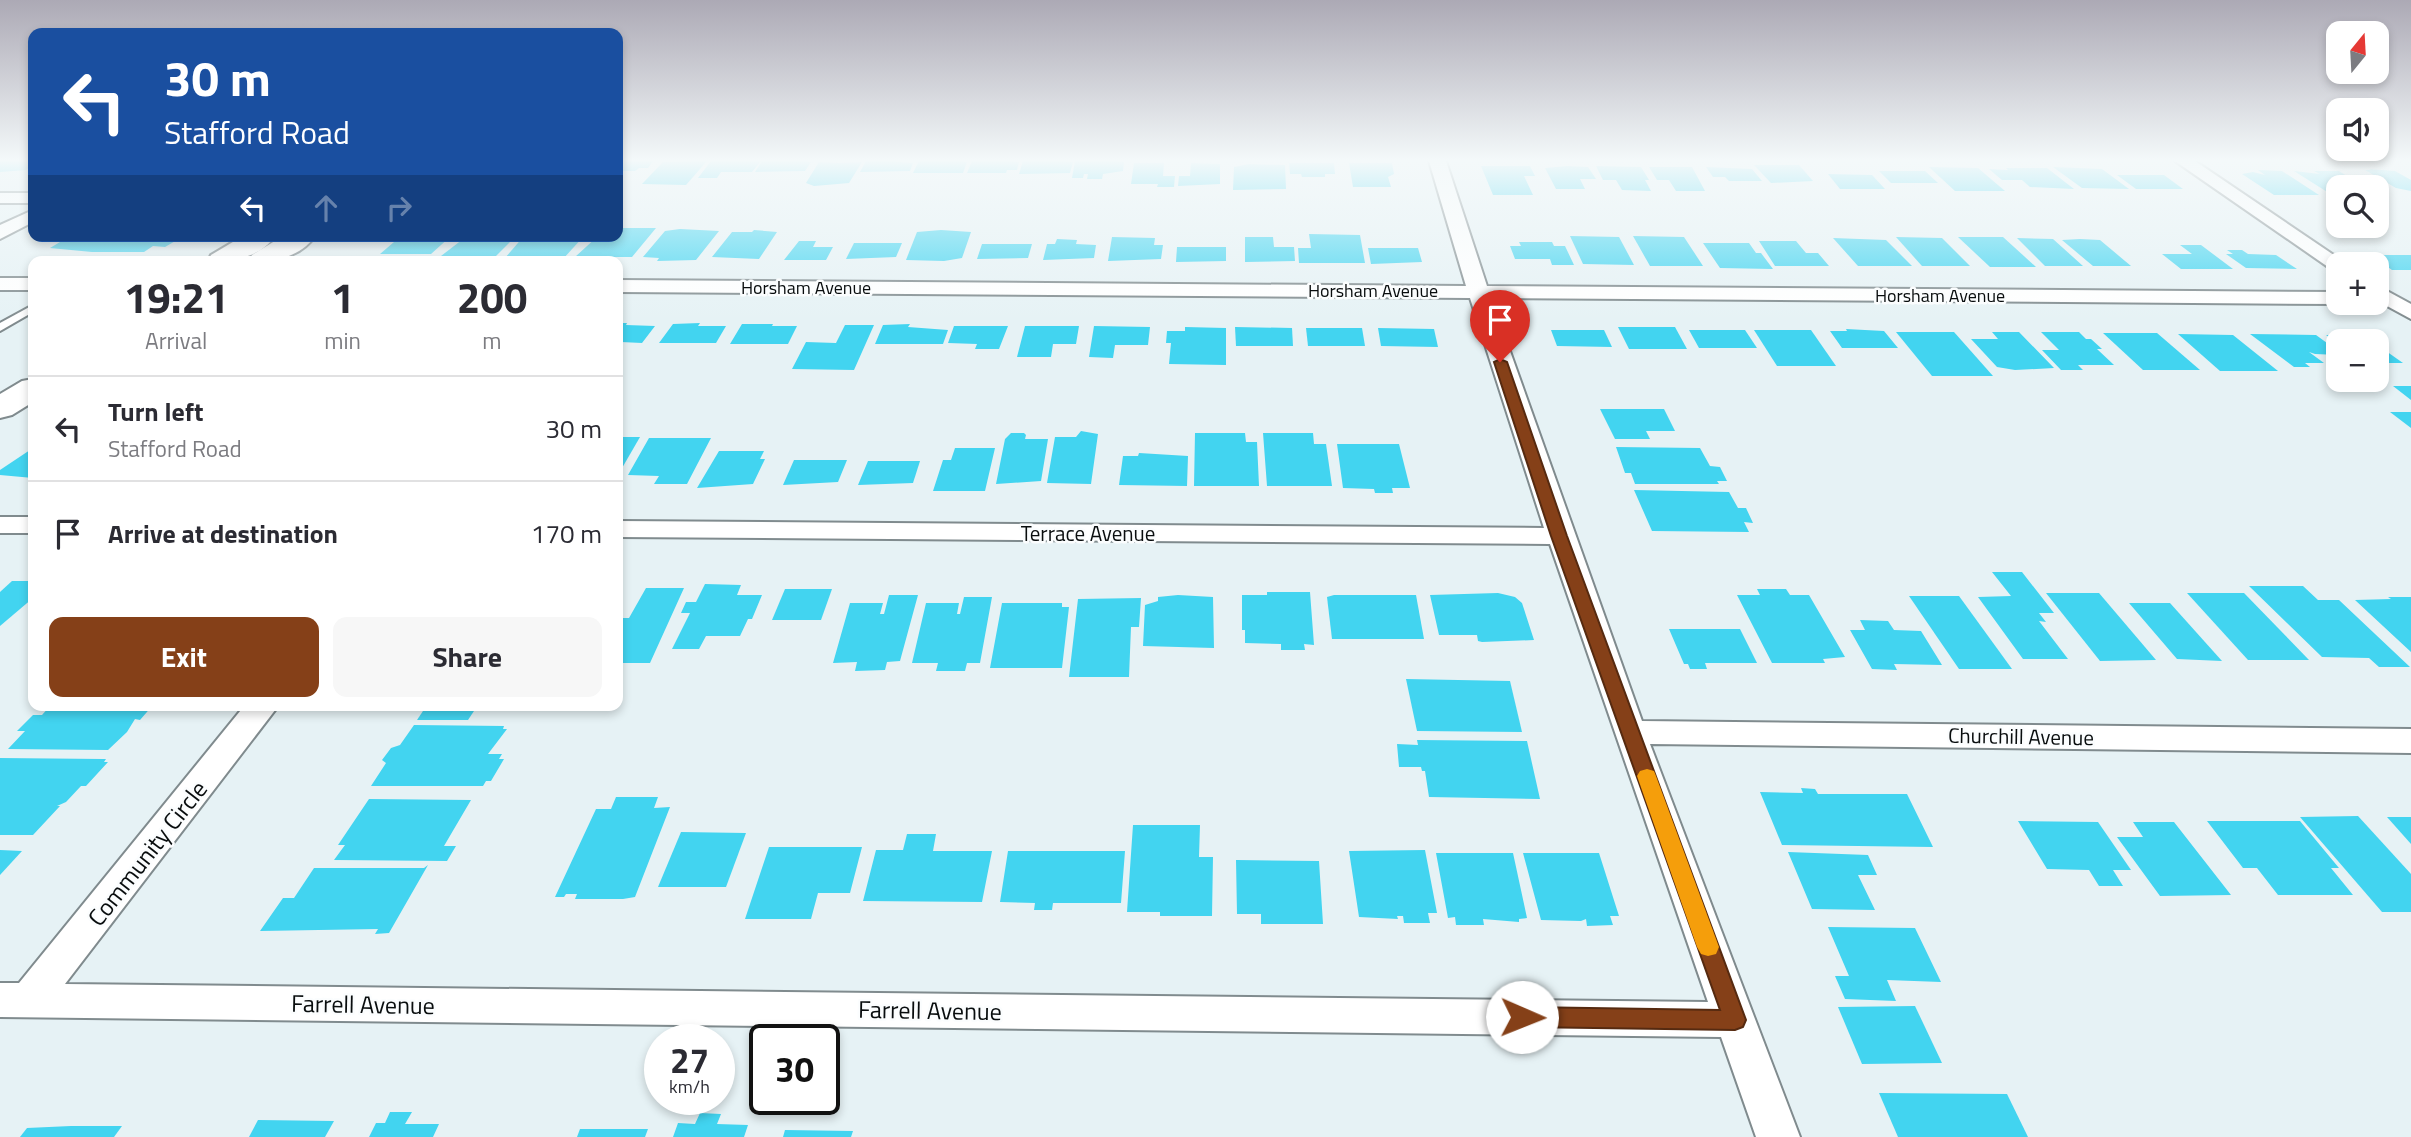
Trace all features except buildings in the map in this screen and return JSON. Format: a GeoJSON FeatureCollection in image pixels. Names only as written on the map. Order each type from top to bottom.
{"type":"FeatureCollection","features":[{"type":"Feature","properties":{"kind":"main road"},"geometry":{"type":"LineString","coordinates":[[229,256],[252,242]]}},
{"type":"Feature","properties":{"kind":"main road"},"geometry":{"type":"LineString","coordinates":[[270,256],[292,242]]}},
{"type":"Feature","properties":{"kind":"main road"},"geometry":{"type":"LineString","coordinates":[[0,408],[28,390]]}},
{"type":"Feature","properties":{"kind":"street"},"geometry":{"type":"LineString","coordinates":[[1453,214],[1559,536],[1778,1137]]}},
{"type":"Feature","properties":{"kind":"street"},"geometry":{"type":"LineString","coordinates":[[2261,214],[2326,257]]}},
{"type":"Feature","properties":{"kind":"street"},"geometry":{"type":"LineString","coordinates":[[0,233],[28,218]]}},
{"type":"Feature","properties":{"kind":"street"},"geometry":{"type":"LineString","coordinates":[[0,284],[28,284]]}},
{"type":"Feature","properties":{"kind":"street","name":"Horsham Avenue"},"geometry":{"type":"LineString","coordinates":[[623,286],[2326,298]]}},
{"type":"Feature","properties":{"kind":"street"},"geometry":{"type":"LineString","coordinates":[[2389,297],[2411,298]]}},
{"type":"Feature","properties":{"kind":"street"},"geometry":{"type":"LineString","coordinates":[[2389,301],[2411,313]]}},
{"type":"Feature","properties":{"kind":"street"},"geometry":{"type":"LineString","coordinates":[[0,525],[28,526]]}},
{"type":"Feature","properties":{"kind":"street","name":"Terrace Avenue"},"geometry":{"type":"LineString","coordinates":[[623,529],[1559,536]]}},
{"type":"Feature","properties":{"kind":"street","name":"Community Circle"},"geometry":{"type":"LineString","coordinates":[[15,1000],[258,711]]}},
{"type":"Feature","properties":{"kind":"street","name":"Churchill Avenue"},"geometry":{"type":"LineString","coordinates":[[1631,732],[2411,741]]}},
{"type":"Feature","properties":{"kind":"street","name":"Farrell Avenue"},"geometry":{"type":"LineString","coordinates":[[15,1000],[1735,1020]]}},
{"type":"Feature","properties":{"kind":"lane"},"geometry":{"type":"LineString","coordinates":[[0,328],[28,311]]}},
{"type":"Feature","properties":{"kind":"slow traffic"},"geometry":{"type":"LineString","coordinates":[[1647,776],[1708,947]]}},
{"type":"Feature","properties":{"kind":"route"},"geometry":{"type":"LineString","coordinates":[[1500,362],[1559,536],[1735,1020],[1522,1017]]}}]}
